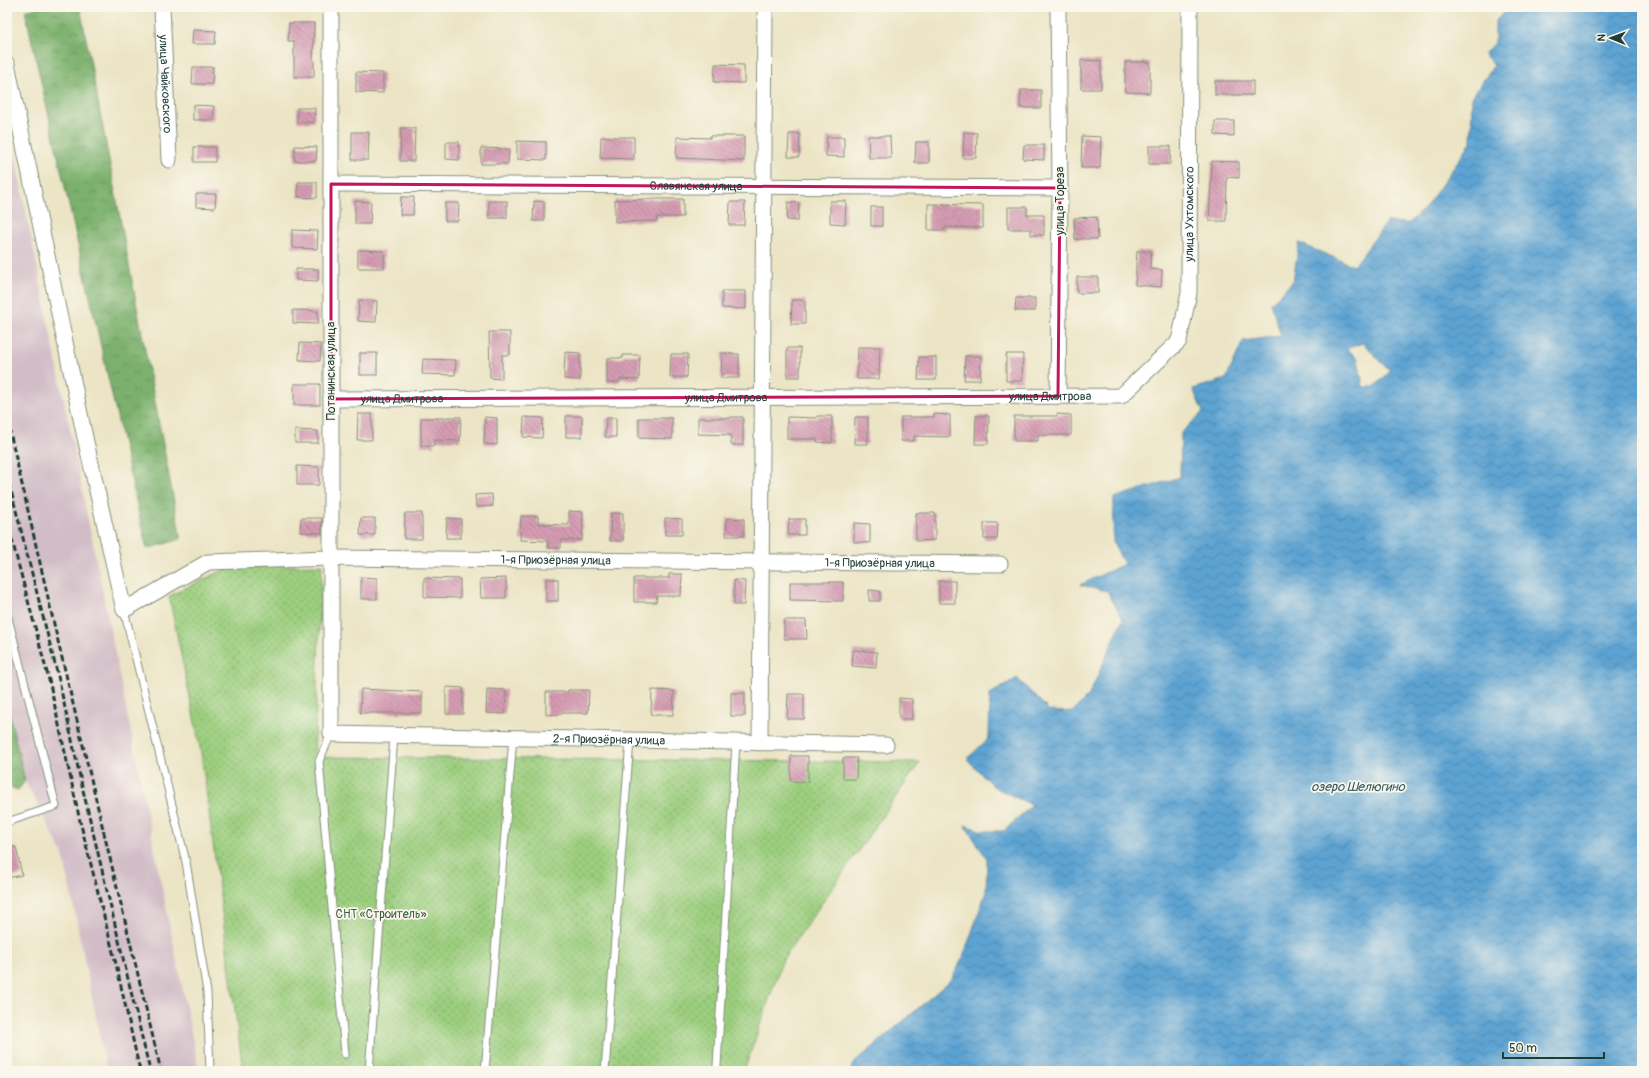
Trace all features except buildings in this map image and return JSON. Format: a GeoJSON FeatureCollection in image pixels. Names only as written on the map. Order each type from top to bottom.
{"type":"FeatureCollection","features":[{"type":"Feature","properties":{"kind":"street","name":"улица Чайковского"},"geometry":{"type":"LineString","coordinates":[[162,7],[169,160]]}},
{"type":"Feature","properties":{"kind":"street","name":"Потанинская улица"},"geometry":{"type":"LineString","coordinates":[[331,7],[331,734]]}},
{"type":"Feature","properties":{"kind":"street"},"geometry":{"type":"LineString","coordinates":[[760,743],[765,7]]}},
{"type":"Feature","properties":{"kind":"street","name":"улица Тореза"},"geometry":{"type":"LineString","coordinates":[[1058,7],[1060,188],[1058,396]]}},
{"type":"Feature","properties":{"kind":"street","name":"улица Ухтомского"},"geometry":{"type":"LineString","coordinates":[[1121,396],[1179,341],[1189,294],[1190,7]]}},
{"type":"Feature","properties":{"kind":"street"},"geometry":{"type":"LineString","coordinates":[[7,64],[84,433],[124,610]]}},
{"type":"Feature","properties":{"kind":"street","name":"Славянская улица"},"geometry":{"type":"LineString","coordinates":[[331,184],[1060,188]]}},
{"type":"Feature","properties":{"kind":"street","name":"улица Дмитрова"},"geometry":{"type":"LineString","coordinates":[[331,399],[1121,396]]}},
{"type":"Feature","properties":{"kind":"street","name":"1-я Приозёрная улица"},"geometry":{"type":"LineString","coordinates":[[124,610],[208,562],[331,558],[1000,564]]}},
{"type":"Feature","properties":{"kind":"street","name":"2-я Приозёрная улица"},"geometry":{"type":"LineString","coordinates":[[331,734],[886,745]]}},
{"type":"Feature","properties":{"kind":"lane"},"geometry":{"type":"LineString","coordinates":[[124,610],[186,862],[207,992],[210,1071]]}},
{"type":"Feature","properties":{"kind":"lane"},"geometry":{"type":"LineString","coordinates":[[7,614],[56,806],[7,822]]}},
{"type":"Feature","properties":{"kind":"lane"},"geometry":{"type":"LineString","coordinates":[[331,734],[319,761],[344,1054]]}},
{"type":"Feature","properties":{"kind":"lane"},"geometry":{"type":"LineString","coordinates":[[369,1071],[394,736]]}},
{"type":"Feature","properties":{"kind":"lane"},"geometry":{"type":"LineString","coordinates":[[485,1071],[513,738]]}},
{"type":"Feature","properties":{"kind":"lane"},"geometry":{"type":"LineString","coordinates":[[605,1071],[630,740]]}},
{"type":"Feature","properties":{"kind":"lane"},"geometry":{"type":"LineString","coordinates":[[717,1066],[736,742]]}},
{"type":"Feature","properties":{"kind":"highlighted area"},"geometry":{"type":"Polygon","coordinates":[[[331,184],[1060,188],[1058,396],[331,399],[331,184]]]}},
{"type":"Feature","properties":{"kind":"shaded area"},"geometry":{"type":"Polygon","coordinates":[[[7,117],[199,1071],[107,1071],[63,854],[25,781],[7,704],[7,117]]]}},
{"type":"Feature","properties":{"kind":"green space"},"geometry":{"type":"Polygon","coordinates":[[[39,7],[80,7],[181,539],[147,549],[25,11],[39,7]]]}},
{"type":"Feature","properties":{"kind":"green space","name":"СНТ «Строитель»"},"geometry":{"type":"Polygon","coordinates":[[[322,565],[314,757],[920,762],[783,959],[744,1071],[243,1071],[201,752],[169,596],[230,567],[322,565]]]}},
{"type":"Feature","properties":{"kind":"green space"},"geometry":{"type":"Polygon","coordinates":[[[7,704],[25,781],[18,790],[7,787],[7,704]]]}},
{"type":"Feature","properties":{"kind":"water","name":"озеро Шелюгино"},"geometry":{"type":"Polygon","coordinates":[[[1510,7],[1642,7],[1642,1071],[851,1071],[852,1065],[952,979],[963,957],[986,892],[987,859],[965,825],[982,831],[1004,831],[1032,805],[994,787],[967,759],[989,738],[990,694],[1017,678],[1050,711],[1072,712],[1089,695],[1123,619],[1107,591],[1080,585],[1124,564],[1113,542],[1114,498],[1180,477],[1181,433],[1203,412],[1193,389],[1226,379],[1243,341],[1281,336],[1271,303],[1293,281],[1299,243],[1354,266],[1387,222],[1409,223],[1426,207],[1471,142],[1472,97],[1494,65],[1484,54],[1495,43],[1495,21],[1510,7]],[[1363,343],[1347,348],[1358,359],[1363,387],[1374,387],[1390,371],[1363,343]]]}},
{"type":"Feature","properties":{"kind":"railway"},"geometry":{"type":"LineString","coordinates":[[7,419],[57,637],[161,1071]]}},
{"type":"Feature","properties":{"kind":"railway"},"geometry":{"type":"LineString","coordinates":[[7,475],[58,676],[82,786],[150,1071]]}},
{"type":"Feature","properties":{"kind":"railway"},"geometry":{"type":"LineString","coordinates":[[7,521],[50,684],[80,821],[116,964],[140,1071]]}}]}
